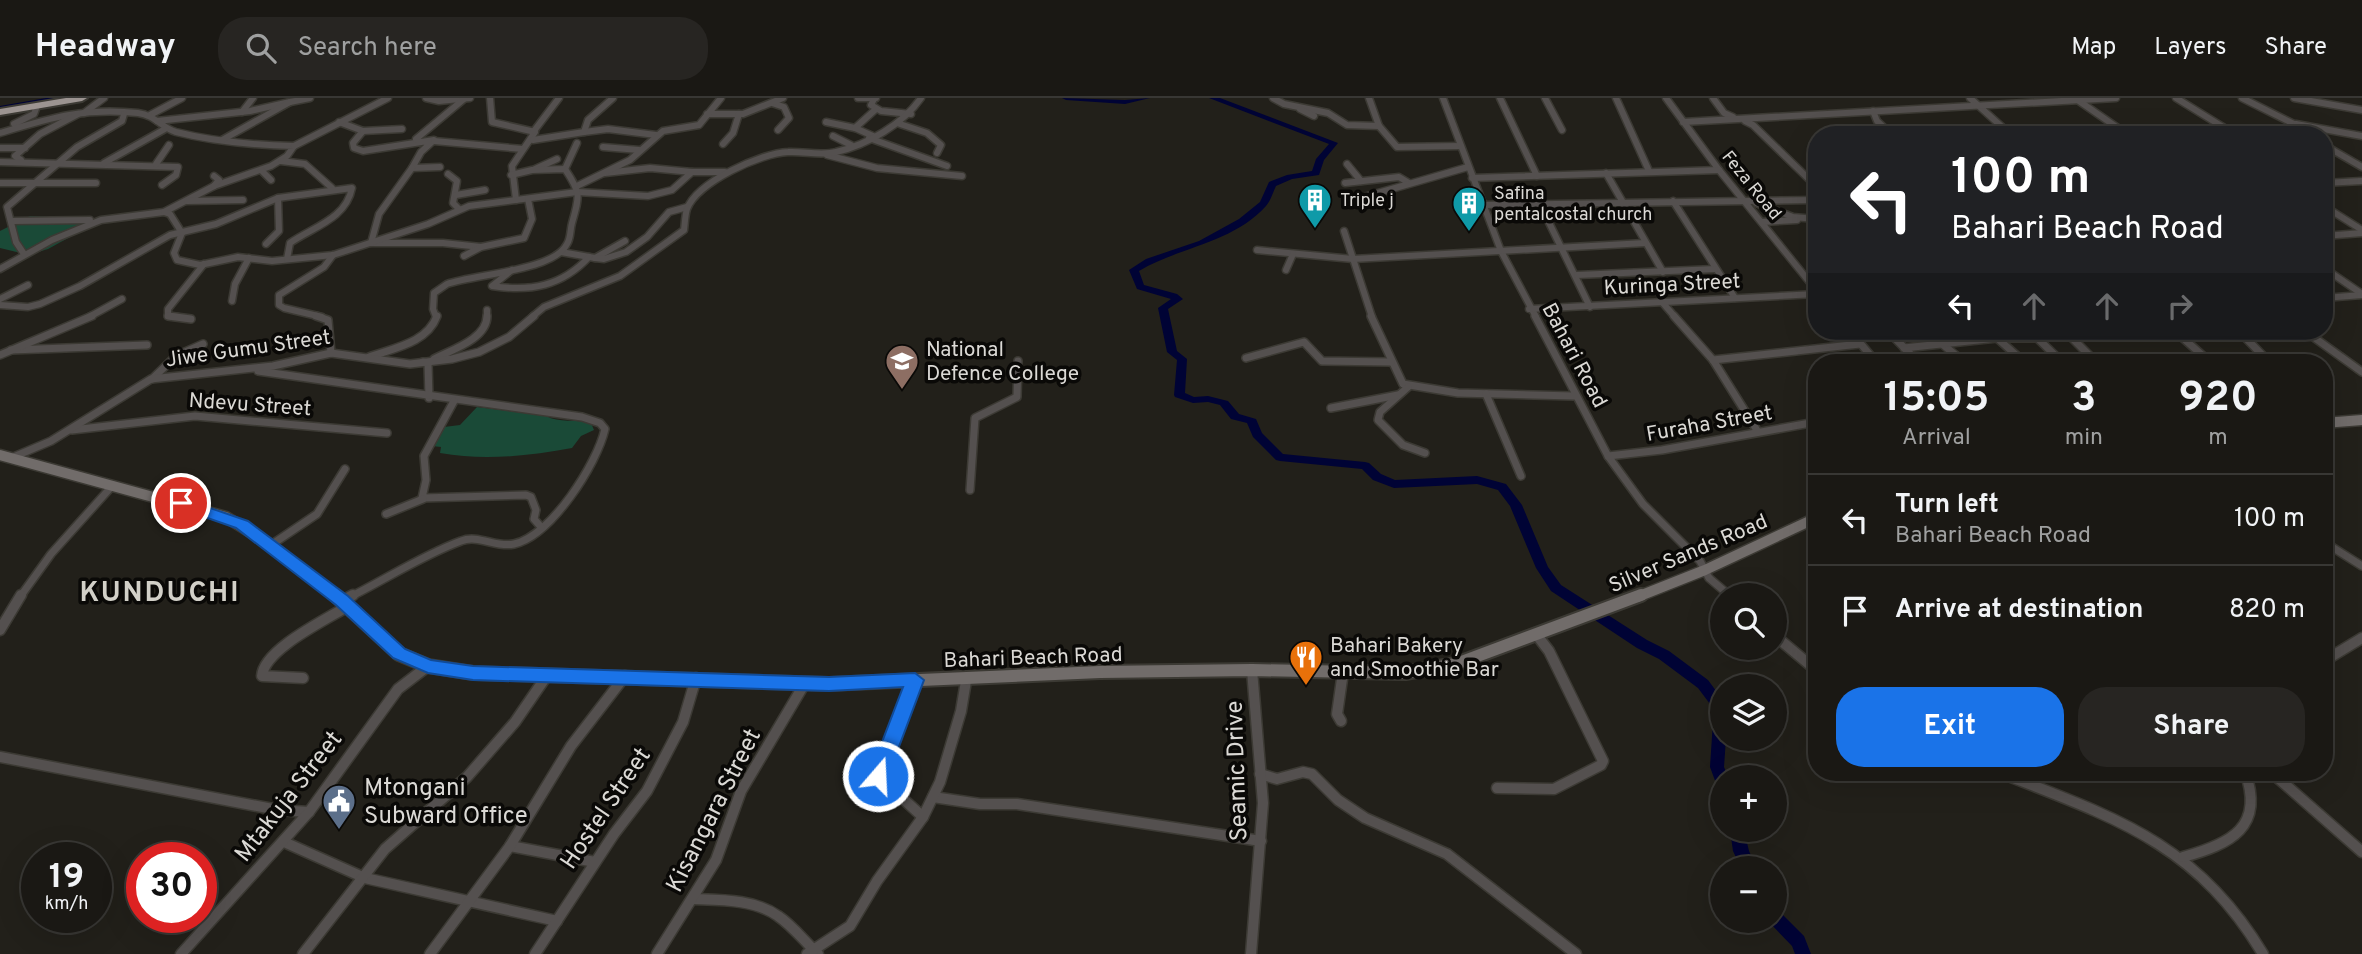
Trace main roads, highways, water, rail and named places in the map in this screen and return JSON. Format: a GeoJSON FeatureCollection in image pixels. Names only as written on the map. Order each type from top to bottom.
{"type":"FeatureCollection","features":[{"type":"Feature","properties":{"kind":"highway"},"geometry":{"type":"LineString","coordinates":[[0,110],[57,98]]}},
{"type":"Feature","properties":{"kind":"highway"},"geometry":{"type":"LineString","coordinates":[[0,110],[82,98]]}},
{"type":"Feature","properties":{"kind":"waterway"},"geometry":{"type":"LineString","coordinates":[[0,107],[52,98]]}},
{"type":"Feature","properties":{"kind":"waterway"},"geometry":{"type":"LineString","coordinates":[[1066,98],[1125,102],[1146,98]]}},
{"type":"Feature","properties":{"kind":"waterway"},"geometry":{"type":"LineString","coordinates":[[1213,98],[1334,143],[1320,159],[1316,173],[1290,177],[1272,184],[1264,203],[1242,221],[1202,243],[1149,261],[1134,270],[1140,287],[1178,299],[1163,308],[1172,352],[1182,359],[1179,395],[1193,400],[1208,399],[1224,403],[1235,417],[1252,421],[1257,434],[1280,457],[1365,466],[1377,477],[1394,484],[1477,480],[1502,487],[1516,505],[1542,568],[1556,588],[1642,644],[1664,655],[1703,684],[1717,703],[1720,721],[1717,765]]}},
{"type":"Feature","properties":{"kind":"waterway"},"geometry":{"type":"LineString","coordinates":[[1739,842],[1743,856]]}},
{"type":"Feature","properties":{"kind":"waterway"},"geometry":{"type":"LineString","coordinates":[[1787,930],[1798,941],[1803,954]]}},
{"type":"Feature","properties":{"kind":"place","name":"Triple j"},"geometry":{"type":"Point","coordinates":[1315,230]}},
{"type":"Feature","properties":{"kind":"place","name":"Safina pentalcostal church"},"geometry":{"type":"Point","coordinates":[1469,233]}},
{"type":"Feature","properties":{"kind":"place","name":"National Defence College"},"geometry":{"type":"Point","coordinates":[902,391]}},
{"type":"Feature","properties":{"kind":"place","name":"Bahari Bakery and Smoothie Bar"},"geometry":{"type":"Point","coordinates":[1306,687]}},
{"type":"Feature","properties":{"kind":"place","name":"Mtongani Subward Office"},"geometry":{"type":"Point","coordinates":[339,831]}},
{"type":"Feature","properties":{"kind":"district","name":"KUNDUCHI"},"geometry":{"type":"Point","coordinates":[160,591]}}]}
